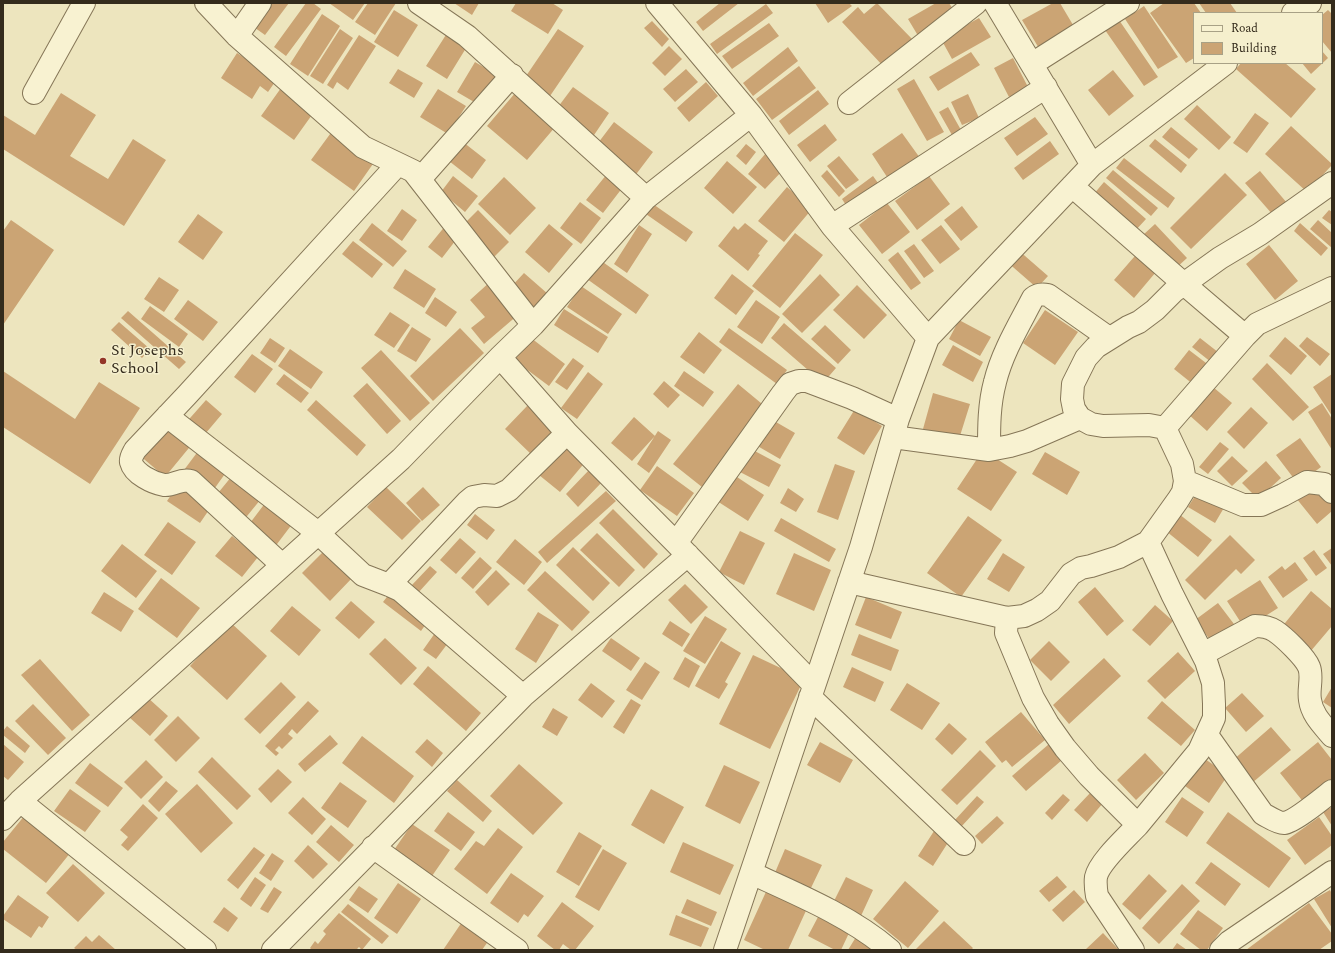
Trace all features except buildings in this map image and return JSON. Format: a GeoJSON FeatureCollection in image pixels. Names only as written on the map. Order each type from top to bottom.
{"type":"FeatureCollection","features":[{"type":"Feature","properties":{"kind":"street"},"geometry":{"type":"LineString","coordinates":[[34,93],[84,3]]}},
{"type":"Feature","properties":{"kind":"street"},"geometry":{"type":"LineString","coordinates":[[206,3],[236,36],[363,147],[413,171],[532,324]]}},
{"type":"Feature","properties":{"kind":"street"},"geometry":{"type":"LineString","coordinates":[[236,36],[260,3]]}},
{"type":"Feature","properties":{"kind":"street"},"geometry":{"type":"LineString","coordinates":[[419,3],[467,36],[512,75],[646,198]]}},
{"type":"Feature","properties":{"kind":"street"},"geometry":{"type":"LineString","coordinates":[[657,3],[751,115],[832,226],[928,338]]}},
{"type":"Feature","properties":{"kind":"street"},"geometry":{"type":"LineString","coordinates":[[849,102],[976,3]]}},
{"type":"Feature","properties":{"kind":"street"},"geometry":{"type":"LineString","coordinates":[[995,3],[1092,165]]}},
{"type":"Feature","properties":{"kind":"street"},"geometry":{"type":"LineString","coordinates":[[1032,64],[1128,3]]}},
{"type":"Feature","properties":{"kind":"street"},"geometry":{"type":"LineString","coordinates":[[1280,3],[1285,12]]}},
{"type":"Feature","properties":{"kind":"street"},"geometry":{"type":"LineString","coordinates":[[1295,12],[1310,3]]}},
{"type":"Feature","properties":{"kind":"street"},"geometry":{"type":"LineString","coordinates":[[725,950],[861,547],[896,428],[928,338],[1092,165],[1225,64]]}},
{"type":"Feature","properties":{"kind":"street"},"geometry":{"type":"LineString","coordinates":[[420,179],[512,75]]}},
{"type":"Feature","properties":{"kind":"street"},"geometry":{"type":"LineString","coordinates":[[832,226],[1046,87]]}},
{"type":"Feature","properties":{"kind":"street"},"geometry":{"type":"LineString","coordinates":[[3,819],[20,801],[401,458],[532,324],[646,198],[751,115]]}},
{"type":"Feature","properties":{"kind":"street"},"geometry":{"type":"LineString","coordinates":[[282,565],[191,481],[186,479],[180,480],[173,484],[164,485],[154,482],[137,471],[131,462],[132,455],[398,164]]}},
{"type":"Feature","properties":{"kind":"street"},"geometry":{"type":"LineString","coordinates":[[1165,428],[1149,425],[1097,425],[1091,424],[1080,418],[1074,409],[1072,399],[1073,384],[1086,358],[1096,347],[1109,338],[1139,322],[1155,310],[1174,291],[1220,258],[1260,234],[1332,183]]}},
{"type":"Feature","properties":{"kind":"street"},"geometry":{"type":"LineString","coordinates":[[1072,186],[1245,336]]}},
{"type":"Feature","properties":{"kind":"street"},"geometry":{"type":"LineString","coordinates":[[1165,428],[1257,324],[1332,288]]}},
{"type":"Feature","properties":{"kind":"street"},"geometry":{"type":"LineString","coordinates":[[989,450],[989,419],[995,382],[1007,348],[1033,298],[1037,295],[1048,295],[1109,338]]}},
{"type":"Feature","properties":{"kind":"street"},"geometry":{"type":"LineString","coordinates":[[500,357],[567,433],[682,549],[812,691],[964,844]]}},
{"type":"Feature","properties":{"kind":"street"},"geometry":{"type":"LineString","coordinates":[[273,950],[523,696],[682,549],[790,384],[799,381],[807,381],[852,398],[896,428],[989,450],[1027,442],[1080,418]]}},
{"type":"Feature","properties":{"kind":"street"},"geometry":{"type":"LineString","coordinates":[[167,416],[318,533],[363,574],[400,590],[523,696]]}},
{"type":"Feature","properties":{"kind":"street"},"geometry":{"type":"LineString","coordinates":[[849,582],[1007,618],[1024,616],[1037,610],[1050,601],[1071,574],[1082,568],[1119,557],[1148,542],[1178,500],[1183,492],[1185,481],[1182,464],[1165,428]]}},
{"type":"Feature","properties":{"kind":"street"},"geometry":{"type":"LineString","coordinates":[[389,585],[467,502],[473,497],[484,495],[497,496],[509,490],[567,433]]}},
{"type":"Feature","properties":{"kind":"street"},"geometry":{"type":"LineString","coordinates":[[1185,481],[1244,505],[1261,505],[1307,482],[1324,484],[1332,492]]}},
{"type":"Feature","properties":{"kind":"street"},"geometry":{"type":"LineString","coordinates":[[1133,950],[1097,896],[1095,886],[1096,876],[1100,867],[1138,825],[1199,751],[1214,718],[1213,683],[1203,654],[1172,594],[1148,542]]}},
{"type":"Feature","properties":{"kind":"street"},"geometry":{"type":"LineString","coordinates":[[1007,618],[1006,633],[1033,698],[1048,724],[1065,748],[1089,776],[1138,825]]}},
{"type":"Feature","properties":{"kind":"street"},"geometry":{"type":"LineString","coordinates":[[1203,654],[1255,626],[1263,626],[1275,631],[1301,655],[1309,667],[1310,700],[1317,718],[1332,736]]}},
{"type":"Feature","properties":{"kind":"street"},"geometry":{"type":"LineString","coordinates":[[1207,735],[1263,814],[1274,820],[1284,823],[1293,820],[1332,791]]}},
{"type":"Feature","properties":{"kind":"street"},"geometry":{"type":"LineString","coordinates":[[20,801],[205,950]]}},
{"type":"Feature","properties":{"kind":"street"},"geometry":{"type":"LineString","coordinates":[[373,847],[517,950]]}},
{"type":"Feature","properties":{"kind":"street"},"geometry":{"type":"LineString","coordinates":[[1221,950],[1229,942],[1332,872]]}},
{"type":"Feature","properties":{"kind":"street"},"geometry":{"type":"LineString","coordinates":[[751,873],[803,896],[848,921],[881,942],[890,950]]}},
{"type":"Feature","properties":{"kind":"place","name":"St Josephs School"},"geometry":{"type":"Point","coordinates":[103,361]}}]}
